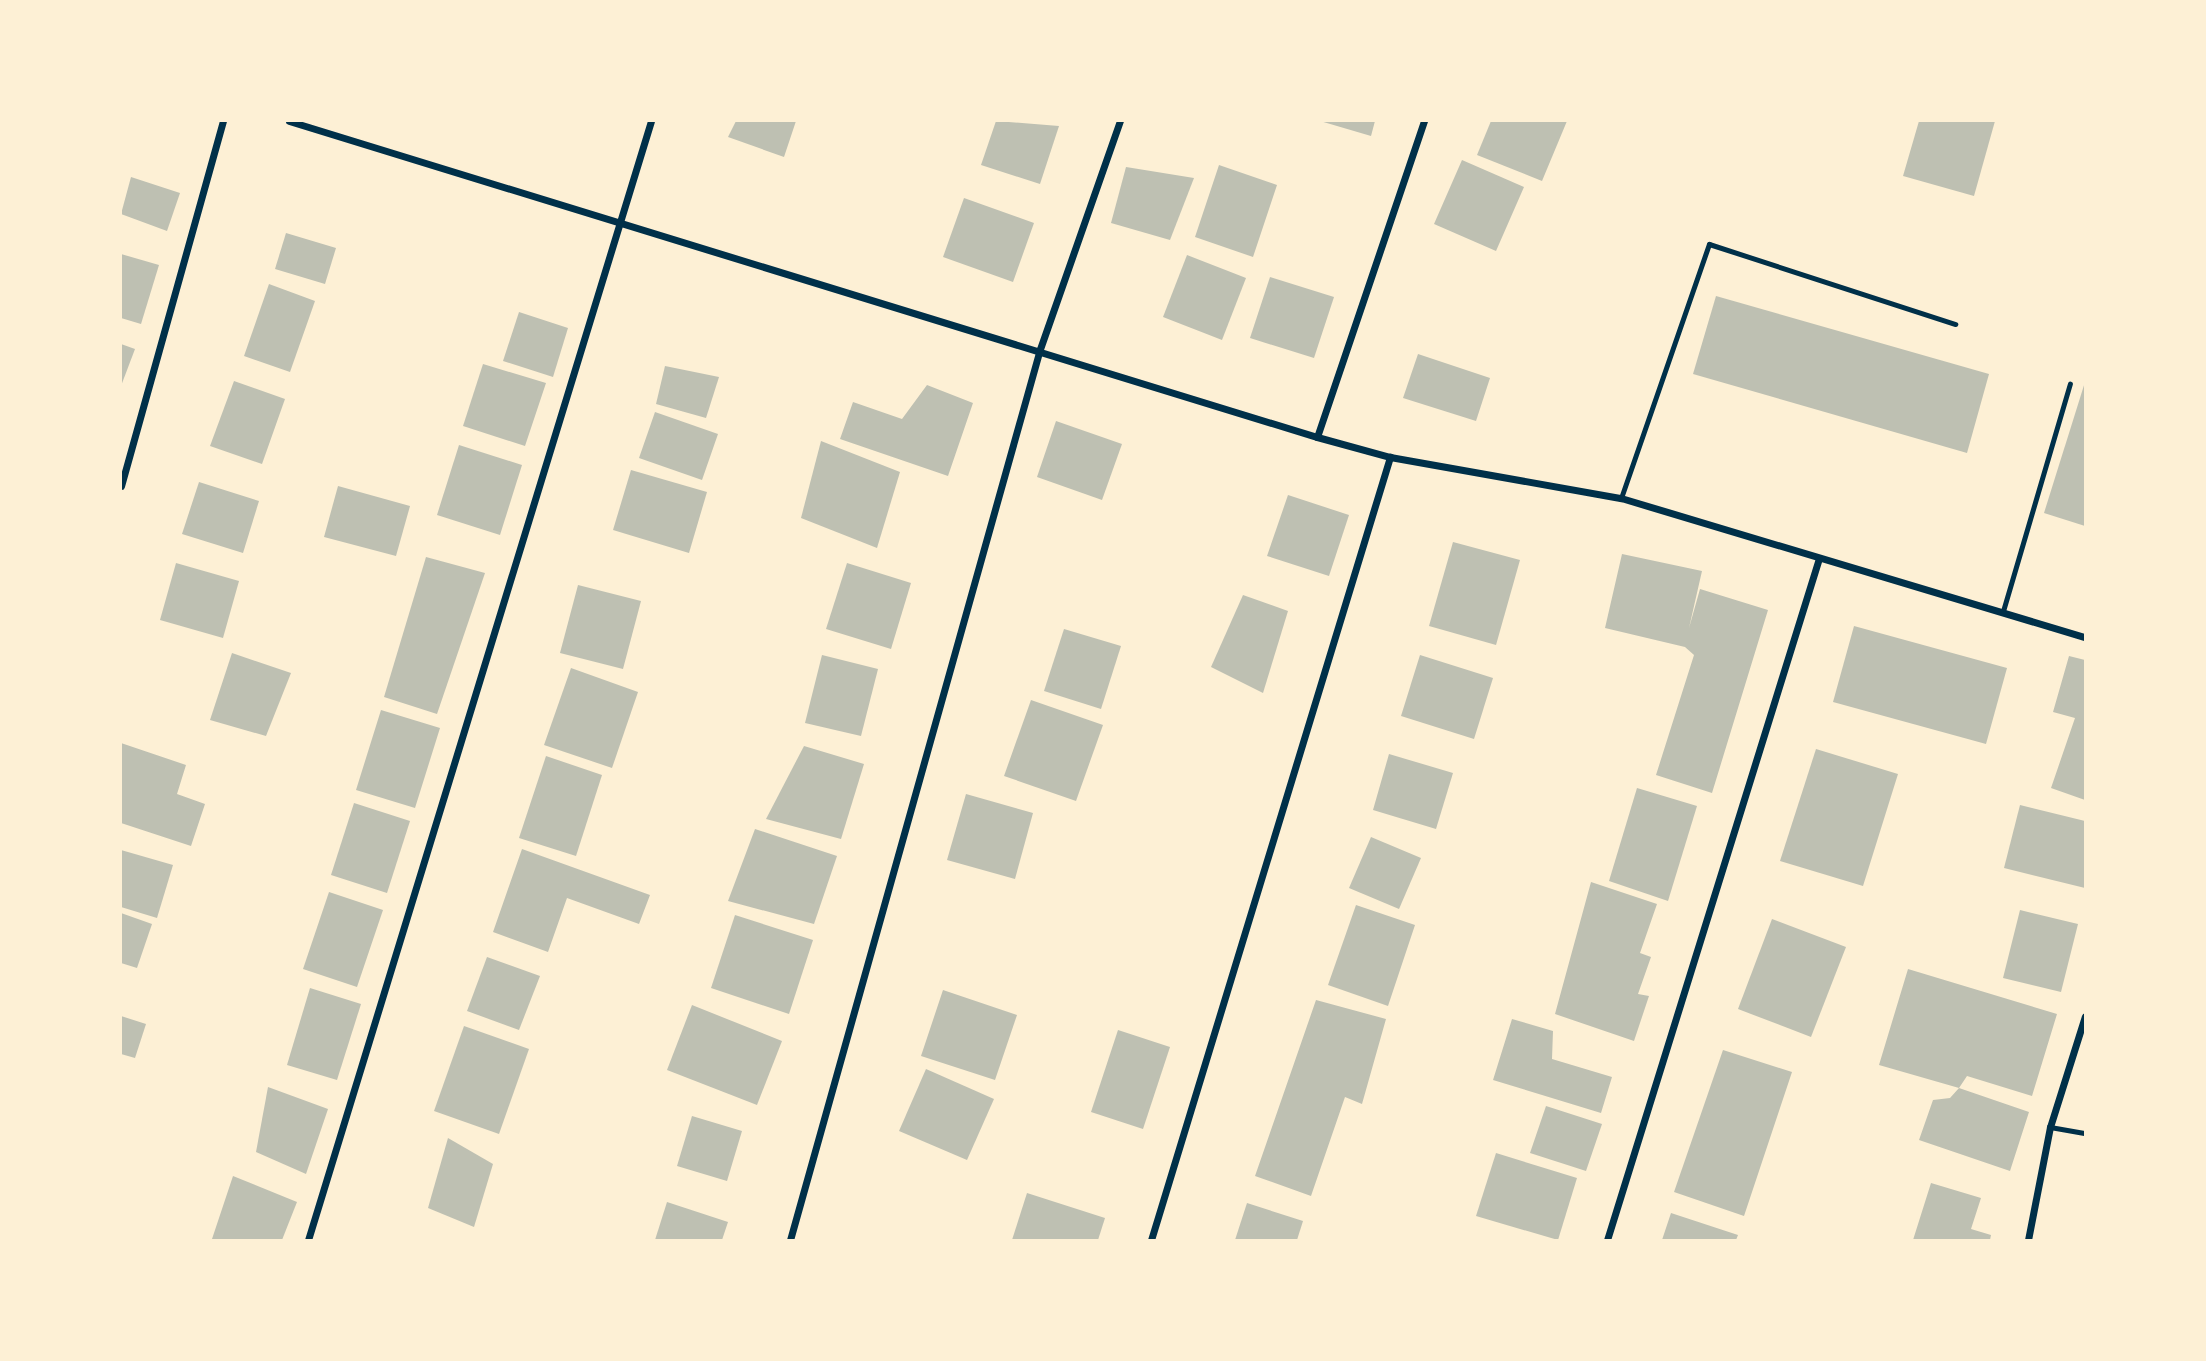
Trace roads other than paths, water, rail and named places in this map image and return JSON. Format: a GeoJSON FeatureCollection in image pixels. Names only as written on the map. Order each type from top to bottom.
{"type":"FeatureCollection","features":[{"type":"Feature","properties":{"kind":"street"},"geometry":{"type":"LineString","coordinates":[[121,486],[223,121]]}},
{"type":"Feature","properties":{"kind":"street"},"geometry":{"type":"LineString","coordinates":[[289,121],[619,218],[1317,437],[1390,457],[1621,498],[2085,637]]}},
{"type":"Feature","properties":{"kind":"street"},"geometry":{"type":"LineString","coordinates":[[308,1240],[650,121]]}},
{"type":"Feature","properties":{"kind":"street"},"geometry":{"type":"LineString","coordinates":[[790,1240],[1040,349],[1120,121]]}},
{"type":"Feature","properties":{"kind":"street"},"geometry":{"type":"LineString","coordinates":[[1317,437],[1424,121]]}},
{"type":"Feature","properties":{"kind":"street"},"geometry":{"type":"LineString","coordinates":[[1151,1240],[1390,457]]}},
{"type":"Feature","properties":{"kind":"street"},"geometry":{"type":"LineString","coordinates":[[1607,1240],[1819,558]]}},
{"type":"Feature","properties":{"kind":"street"},"geometry":{"type":"LineString","coordinates":[[2028,1240],[2050,1127],[2085,1016]]}},
{"type":"Feature","properties":{"kind":"lane"},"geometry":{"type":"LineString","coordinates":[[1621,498],[1709,244],[1955,324]]}},
{"type":"Feature","properties":{"kind":"lane"},"geometry":{"type":"LineString","coordinates":[[2003,611],[2070,384]]}},
{"type":"Feature","properties":{"kind":"lane"},"geometry":{"type":"LineString","coordinates":[[2050,1127],[2085,1133]]}}]}
